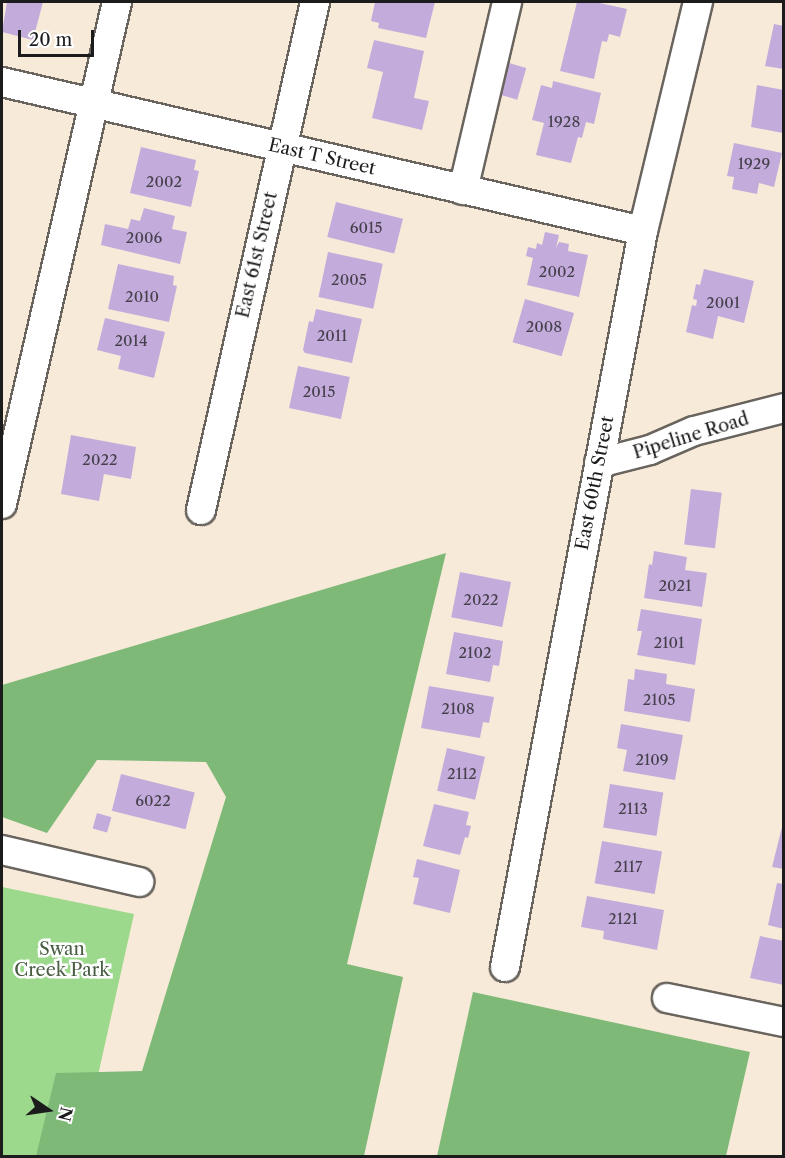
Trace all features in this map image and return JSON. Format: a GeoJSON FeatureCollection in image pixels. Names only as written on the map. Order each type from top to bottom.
{"type":"FeatureCollection","features":[{"type":"Feature","properties":{"kind":"street"},"geometry":{"type":"LineString","coordinates":[[2,504],[117,2]]}},
{"type":"Feature","properties":{"kind":"street","name":"East 61st Street"},"geometry":{"type":"LineString","coordinates":[[201,510],[315,2]]}},
{"type":"Feature","properties":{"kind":"street"},"geometry":{"type":"LineString","coordinates":[[463,190],[507,2]]}},
{"type":"Feature","properties":{"kind":"street","name":"East 60th Street"},"geometry":{"type":"LineString","coordinates":[[505,967],[643,231],[698,2]]}},
{"type":"Feature","properties":{"kind":"street","name":"East T Street"},"geometry":{"type":"LineString","coordinates":[[2,82],[643,231]]}},
{"type":"Feature","properties":{"kind":"street","name":"Pipeline Road"},"geometry":{"type":"LineString","coordinates":[[599,464],[650,450],[694,431],[783,408]]}},
{"type":"Feature","properties":{"kind":"street"},"geometry":{"type":"LineString","coordinates":[[2,850],[139,882]]}},
{"type":"Feature","properties":{"kind":"street"},"geometry":{"type":"LineString","coordinates":[[667,998],[783,1022]]}},
{"type":"Feature","properties":{"kind":"green space"},"geometry":{"type":"Polygon","coordinates":[[[446,553],[347,964],[403,977],[364,1156],[36,1156],[56,1073],[142,1071],[226,797],[206,762],[97,760],[47,833],[2,817],[2,685],[446,553]]]}},
{"type":"Feature","properties":{"kind":"green space","name":"Swan Creek Park"},"geometry":{"type":"Polygon","coordinates":[[[2,887],[134,914],[80,1156],[2,1156],[2,887]]]}},
{"type":"Feature","properties":{"kind":"green space"},"geometry":{"type":"Polygon","coordinates":[[[473,992],[750,1052],[726,1156],[437,1156],[473,992]]]}},
{"type":"Feature","properties":{"kind":"building"},"geometry":{"type":"Polygon","coordinates":[[[7,2],[43,2],[33,40],[2,32],[7,2]]]}},
{"type":"Feature","properties":{"kind":"building"},"geometry":{"type":"Polygon","coordinates":[[[375,2],[435,2],[426,38],[378,28],[379,23],[371,21],[375,2]]]}},
{"type":"Feature","properties":{"kind":"building"},"geometry":{"type":"Polygon","coordinates":[[[577,2],[595,2],[627,9],[620,37],[609,34],[607,42],[602,41],[594,79],[560,71],[577,2]]]}},
{"type":"Feature","properties":{"kind":"building"},"geometry":{"type":"Polygon","coordinates":[[[774,24],[784,26],[784,69],[765,66],[774,24]]]}},
{"type":"Feature","properties":{"kind":"building"},"geometry":{"type":"Polygon","coordinates":[[[374,40],[424,51],[414,98],[429,101],[422,130],[372,118],[383,72],[367,68],[374,40]]]}},
{"type":"Feature","properties":{"kind":"building"},"geometry":{"type":"Polygon","coordinates":[[[509,63],[526,68],[517,100],[500,95],[509,63]]]}},
{"type":"Feature","properties":{"kind":"building"},"geometry":{"type":"Polygon","coordinates":[[[553,81],[601,93],[594,124],[586,122],[582,138],[578,137],[571,163],[536,155],[544,123],[532,120],[541,85],[552,88],[553,81]]]}},
{"type":"Feature","properties":{"kind":"building"},"geometry":{"type":"Polygon","coordinates":[[[757,85],[784,90],[783,133],[751,127],[757,85]]]}},
{"type":"Feature","properties":{"kind":"building"},"geometry":{"type":"Polygon","coordinates":[[[734,143],[782,153],[774,187],[759,183],[757,194],[732,189],[734,177],[727,176],[734,143]]]}},
{"type":"Feature","properties":{"kind":"building"},"geometry":{"type":"Polygon","coordinates":[[[141,147],[196,160],[194,170],[199,171],[191,207],[130,193],[141,147]]]}},
{"type":"Feature","properties":{"kind":"building"},"geometry":{"type":"Polygon","coordinates":[[[336,202],[403,219],[394,254],[327,237],[336,202]]]}},
{"type":"Feature","properties":{"kind":"building"},"geometry":{"type":"Polygon","coordinates":[[[144,208],[175,216],[172,229],[187,232],[180,264],[101,245],[105,224],[128,229],[131,219],[140,221],[144,208]]]}},
{"type":"Feature","properties":{"kind":"building"},"geometry":{"type":"Polygon","coordinates":[[[545,232],[559,235],[556,248],[559,242],[569,244],[568,251],[588,255],[579,297],[527,285],[533,258],[526,256],[528,247],[536,249],[537,243],[542,245],[545,232]]]}},
{"type":"Feature","properties":{"kind":"building"},"geometry":{"type":"Polygon","coordinates":[[[328,252],[383,264],[373,309],[318,297],[328,252]]]}},
{"type":"Feature","properties":{"kind":"building"},"geometry":{"type":"Polygon","coordinates":[[[118,264],[174,276],[173,285],[177,286],[169,322],[108,309],[118,264]]]}},
{"type":"Feature","properties":{"kind":"building"},"geometry":{"type":"Polygon","coordinates":[[[704,269],[754,281],[744,323],[718,316],[713,339],[686,332],[692,305],[696,306],[697,300],[693,299],[696,284],[700,285],[704,269]]]}},
{"type":"Feature","properties":{"kind":"building"},"geometry":{"type":"Polygon","coordinates":[[[525,299],[574,313],[562,356],[513,342],[525,299]]]}},
{"type":"Feature","properties":{"kind":"building"},"geometry":{"type":"Polygon","coordinates":[[[316,309],[362,319],[352,363],[305,353],[303,350],[309,321],[313,322],[316,309]]]}},
{"type":"Feature","properties":{"kind":"building"},"geometry":{"type":"Polygon","coordinates":[[[105,318],[165,332],[154,378],[118,369],[121,356],[97,350],[105,318]]]}},
{"type":"Feature","properties":{"kind":"building"},"geometry":{"type":"Polygon","coordinates":[[[298,366],[350,377],[341,419],[289,408],[298,366]]]}},
{"type":"Feature","properties":{"kind":"building"},"geometry":{"type":"Polygon","coordinates":[[[71,435],[136,447],[131,479],[104,474],[99,501],[61,494],[71,435]]]}},
{"type":"Feature","properties":{"kind":"building"},"geometry":{"type":"Polygon","coordinates":[[[691,489],[722,493],[715,548],[684,545],[691,489]]]}},
{"type":"Feature","properties":{"kind":"building"},"geometry":{"type":"Polygon","coordinates":[[[654,551],[687,557],[685,570],[707,573],[702,607],[644,598],[649,564],[652,565],[654,551]]]}},
{"type":"Feature","properties":{"kind":"building"},"geometry":{"type":"Polygon","coordinates":[[[460,572],[511,582],[502,627],[451,617],[460,572]]]}},
{"type":"Feature","properties":{"kind":"building"},"geometry":{"type":"Polygon","coordinates":[[[641,609],[702,619],[695,665],[637,655],[642,631],[637,631],[641,609]]]}},
{"type":"Feature","properties":{"kind":"building"},"geometry":{"type":"Polygon","coordinates":[[[454,632],[503,641],[499,666],[493,665],[490,682],[446,674],[454,632]]]}},
{"type":"Feature","properties":{"kind":"building"},"geometry":{"type":"Polygon","coordinates":[[[635,669],[667,674],[666,684],[695,689],[690,722],[624,711],[628,679],[634,680],[635,669]]]}},
{"type":"Feature","properties":{"kind":"building"},"geometry":{"type":"Polygon","coordinates":[[[429,686],[494,697],[489,723],[483,722],[480,738],[421,728],[429,686]]]}},
{"type":"Feature","properties":{"kind":"building"},"geometry":{"type":"Polygon","coordinates":[[[621,724],[683,735],[675,780],[623,771],[627,750],[617,748],[621,724]]]}},
{"type":"Feature","properties":{"kind":"building"},"geometry":{"type":"Polygon","coordinates":[[[447,748],[485,757],[475,800],[437,791],[447,748]]]}},
{"type":"Feature","properties":{"kind":"building"},"geometry":{"type":"Polygon","coordinates":[[[121,774],[195,792],[186,829],[112,811],[121,774]]]}},
{"type":"Feature","properties":{"kind":"building"},"geometry":{"type":"Polygon","coordinates":[[[610,784],[663,792],[656,836],[603,827],[610,784]]]}},
{"type":"Feature","properties":{"kind":"building"},"geometry":{"type":"Polygon","coordinates":[[[434,804],[469,812],[466,825],[471,826],[460,855],[423,846],[434,804]]]}},
{"type":"Feature","properties":{"kind":"building"},"geometry":{"type":"Polygon","coordinates":[[[97,813],[111,817],[107,833],[93,828],[97,813]]]}},
{"type":"Feature","properties":{"kind":"building"},"geometry":{"type":"Polygon","coordinates":[[[784,819],[784,869],[772,867],[784,819]]]}},
{"type":"Feature","properties":{"kind":"building"},"geometry":{"type":"Polygon","coordinates":[[[602,841],[662,852],[655,894],[595,883],[602,841]]]}},
{"type":"Feature","properties":{"kind":"building"},"geometry":{"type":"Polygon","coordinates":[[[417,859],[460,870],[450,913],[413,904],[419,878],[413,877],[417,859]]]}},
{"type":"Feature","properties":{"kind":"building"},"geometry":{"type":"Polygon","coordinates":[[[777,883],[784,884],[784,929],[768,925],[777,883]]]}},
{"type":"Feature","properties":{"kind":"building"},"geometry":{"type":"Polygon","coordinates":[[[587,896],[664,910],[657,950],[603,939],[604,931],[581,927],[587,896]]]}},
{"type":"Feature","properties":{"kind":"building"},"geometry":{"type":"Polygon","coordinates":[[[760,936],[784,941],[784,985],[750,978],[760,936]]]}}]}
